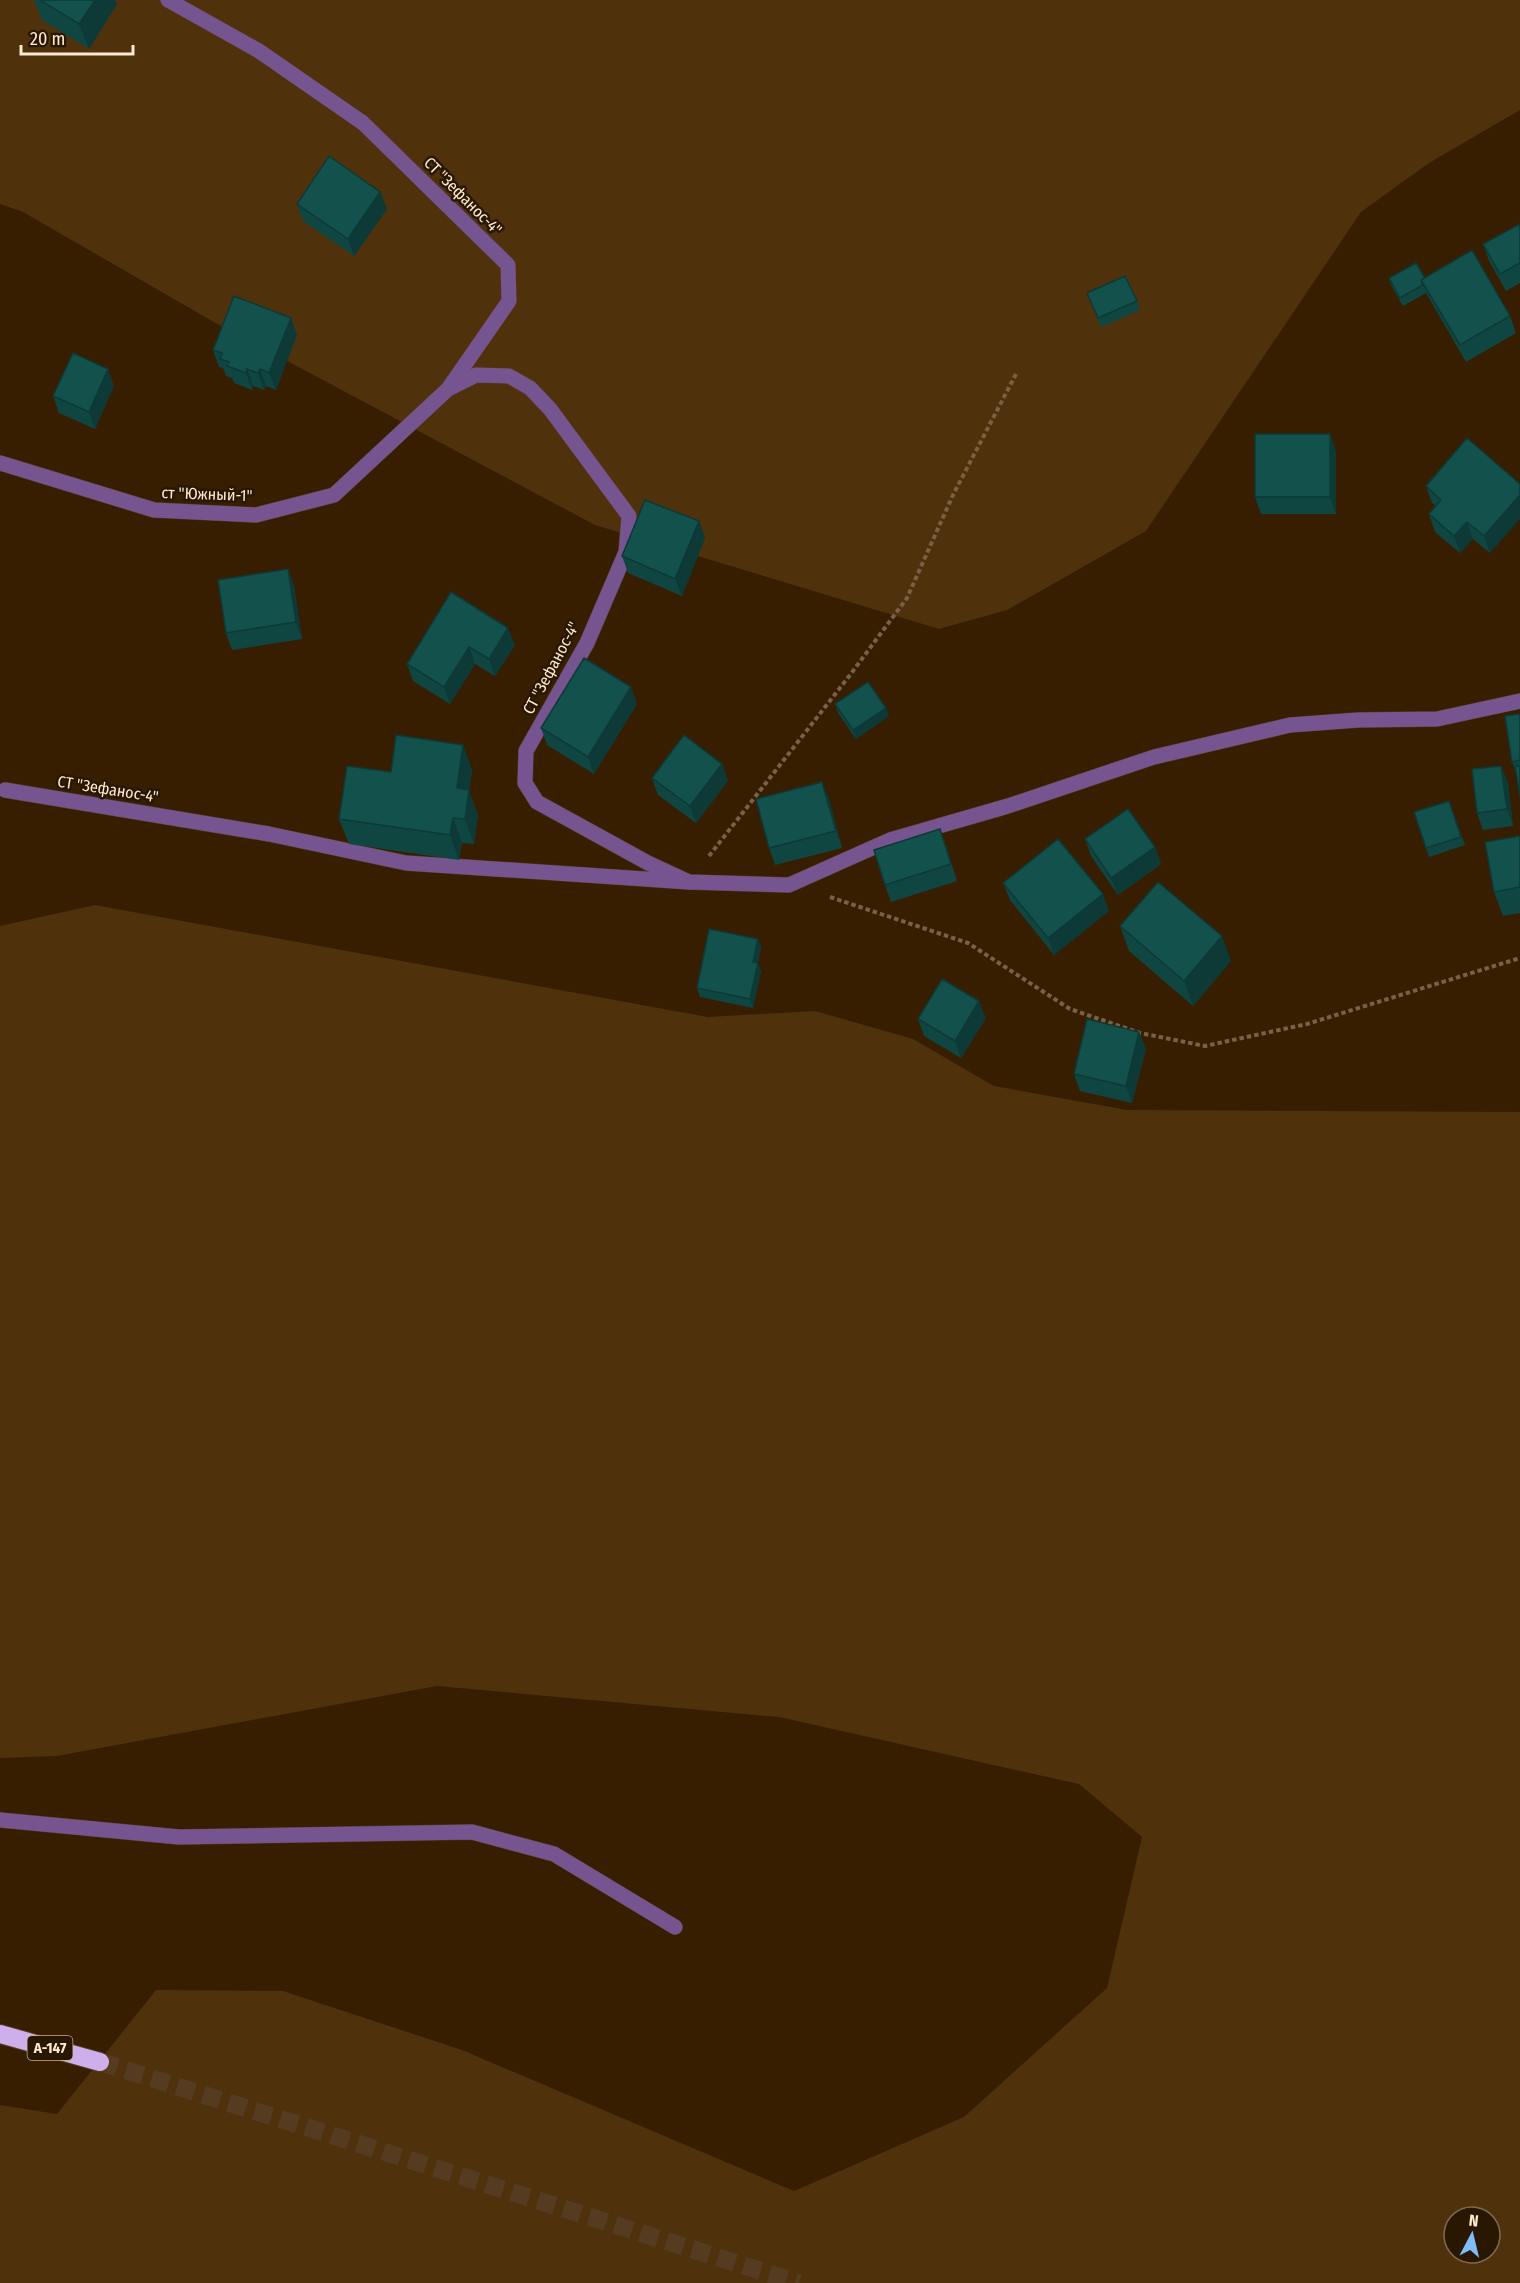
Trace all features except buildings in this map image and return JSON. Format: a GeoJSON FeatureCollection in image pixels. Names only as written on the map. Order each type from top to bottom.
{"type":"FeatureCollection","features":[{"type":"Feature","properties":{"kind":"highway","name":"А-147"},"geometry":{"type":"LineString","coordinates":[[0,2034],[100,2062]]}},
{"type":"Feature","properties":{"kind":"street","name":"СТ \"Зефанос-4\""},"geometry":{"type":"LineString","coordinates":[[168,0],[259,51],[363,123],[508,266],[509,301],[448,389]]}},
{"type":"Feature","properties":{"kind":"street","name":"СТ \"Зефанос-4\""},"geometry":{"type":"LineString","coordinates":[[448,389],[476,375],[509,376],[530,388],[550,409],[629,516],[626,552],[587,643],[526,751],[525,783],[537,802],[648,863],[689,882]]}},
{"type":"Feature","properties":{"kind":"street","name":"ст \"Южный-1\""},"geometry":{"type":"LineString","coordinates":[[0,463],[154,510],[256,515],[334,495],[448,389]]}},
{"type":"Feature","properties":{"kind":"street"},"geometry":{"type":"LineString","coordinates":[[689,882],[789,885],[890,840],[1008,806],[1154,757],[1290,726],[1358,720],[1437,718],[1520,701]]}},
{"type":"Feature","properties":{"kind":"street","name":"СТ \"Зефанос-4\""},"geometry":{"type":"LineString","coordinates":[[5,790],[269,834],[406,863],[689,882]]}},
{"type":"Feature","properties":{"kind":"street"},"geometry":{"type":"LineString","coordinates":[[0,1820],[179,1837],[472,1832],[554,1854],[675,1927]]}},
{"type":"Feature","properties":{"kind":"path"},"geometry":{"type":"LineString","coordinates":[[689,882],[907,598],[953,495],[1016,374]]}},
{"type":"Feature","properties":{"kind":"path"},"geometry":{"type":"LineString","coordinates":[[789,885],[854,904],[968,943],[1070,1009],[1140,1033],[1205,1046],[1307,1024],[1520,958]]}},
{"type":"Feature","properties":{"kind":"shaded area"},"geometry":{"type":"Polygon","coordinates":[[[0,0],[1520,0],[1520,110],[1429,163],[1361,212],[1146,531],[1007,610],[939,629],[595,525],[212,321],[23,212],[0,204],[0,0]]]}},
{"type":"Feature","properties":{"kind":"shaded area"},"geometry":{"type":"Polygon","coordinates":[[[95,905],[708,1017],[815,1011],[913,1039],[994,1086],[1127,1110],[1520,1112],[1520,2283],[0,2283],[0,2105],[57,2114],[156,1990],[283,1991],[462,2050],[794,2191],[964,2117],[1107,1988],[1142,1837],[1079,1784],[779,1717],[437,1686],[57,1756],[0,1758],[0,926],[95,905]]]}},
{"type":"Feature","properties":{"kind":"tunnel"},"geometry":{"type":"LineString","coordinates":[[100,2062],[799,2283]]}}]}
